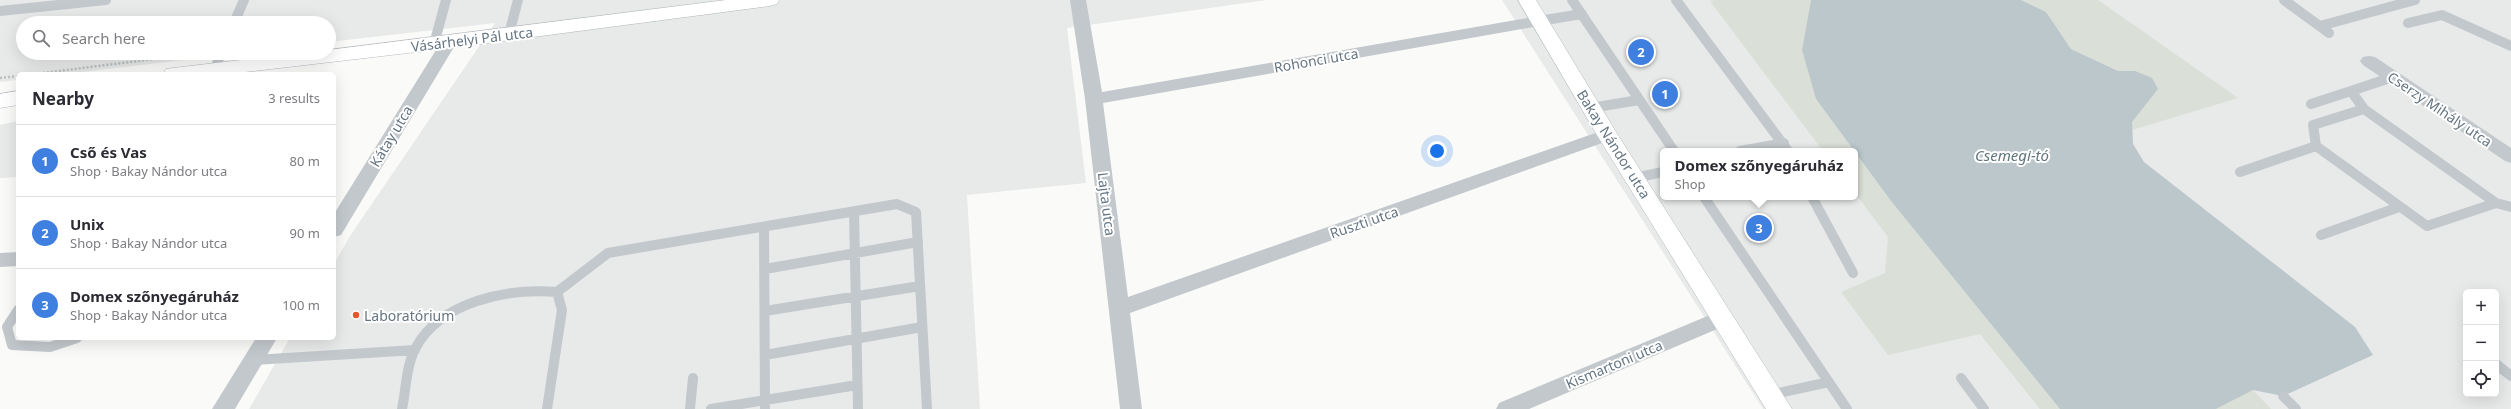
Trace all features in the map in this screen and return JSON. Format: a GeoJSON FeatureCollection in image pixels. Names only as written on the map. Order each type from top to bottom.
{"type":"FeatureCollection","features":[{"type":"Feature","properties":{"kind":"main road","name":"Vásárhelyi Pál utca"},"geometry":{"type":"LineString","coordinates":[[336,57],[714,4],[770,0]]}},
{"type":"Feature","properties":{"kind":"main road","name":"Bakay Nándor utca"},"geometry":{"type":"LineString","coordinates":[[1527,0],[1607,135],[1774,402]]}},
{"type":"Feature","properties":{"kind":"main road","name":"Vásárhelyi Pál utca"},"geometry":{"type":"LineString","coordinates":[[169,66],[218,61],[240,70],[314,60]]}},
{"type":"Feature","properties":{"kind":"main road"},"geometry":{"type":"LineString","coordinates":[[0,101],[16,98]]}},
{"type":"Feature","properties":{"kind":"street","name":"Lajta utca"},"geometry":{"type":"LineString","coordinates":[[1078,0],[1094,99],[1120,308],[1130,409]]}},
{"type":"Feature","properties":{"kind":"street","name":"Rohonci utca"},"geometry":{"type":"LineString","coordinates":[[1094,99],[1539,21]]}},
{"type":"Feature","properties":{"kind":"street","name":"Kátay utca"},"geometry":{"type":"LineString","coordinates":[[336,227],[441,43]]}},
{"type":"Feature","properties":{"kind":"street","name":"Cserzy Mihály utca"},"geometry":{"type":"LineString","coordinates":[[2369,61],[2511,157]]}},
{"type":"Feature","properties":{"kind":"street","name":"Ruszti utca"},"geometry":{"type":"LineString","coordinates":[[1120,308],[1607,135]]}},
{"type":"Feature","properties":{"kind":"street"},"geometry":{"type":"LineString","coordinates":[[0,260],[16,259]]}},
{"type":"Feature","properties":{"kind":"street","name":"Kismartoni utca"},"geometry":{"type":"LineString","coordinates":[[1507,409],[1722,318]]}},
{"type":"Feature","properties":{"kind":"street"},"geometry":{"type":"LineString","coordinates":[[223,409],[266,340]]}},
{"type":"Feature","properties":{"kind":"lane"},"geometry":{"type":"LineString","coordinates":[[0,11],[106,0]]}},
{"type":"Feature","properties":{"kind":"lane"},"geometry":{"type":"LineString","coordinates":[[237,16],[244,0]]}},
{"type":"Feature","properties":{"kind":"lane"},"geometry":{"type":"LineString","coordinates":[[441,43],[446,0]]}},
{"type":"Feature","properties":{"kind":"lane"},"geometry":{"type":"LineString","coordinates":[[509,34],[518,0]]}},
{"type":"Feature","properties":{"kind":"lane"},"geometry":{"type":"LineString","coordinates":[[1572,0],[1672,148]]}},
{"type":"Feature","properties":{"kind":"lane"},"geometry":{"type":"LineString","coordinates":[[1676,0],[1786,147]]}},
{"type":"Feature","properties":{"kind":"lane"},"geometry":{"type":"LineString","coordinates":[[2284,0],[2329,33]]}},
{"type":"Feature","properties":{"kind":"lane"},"geometry":{"type":"LineString","coordinates":[[2320,26],[2415,0]]}},
{"type":"Feature","properties":{"kind":"lane"},"geometry":{"type":"LineString","coordinates":[[1539,21],[1582,14]]}},
{"type":"Feature","properties":{"kind":"lane"},"geometry":{"type":"LineString","coordinates":[[2408,23],[2442,15],[2511,46]]}},
{"type":"Feature","properties":{"kind":"lane"},"geometry":{"type":"LineString","coordinates":[[2311,104],[2393,77]]}},
{"type":"Feature","properties":{"kind":"lane"},"geometry":{"type":"LineString","coordinates":[[2351,91],[2364,109],[2496,202],[2511,207]]}},
{"type":"Feature","properties":{"kind":"lane"},"geometry":{"type":"LineString","coordinates":[[1591,108],[1639,100]]}},
{"type":"Feature","properties":{"kind":"lane"},"geometry":{"type":"LineString","coordinates":[[2364,109],[2313,125],[2316,146],[2427,226],[2496,202]]}},
{"type":"Feature","properties":{"kind":"lane"},"geometry":{"type":"LineString","coordinates":[[2240,172],[2316,146]]}},
{"type":"Feature","properties":{"kind":"lane"},"geometry":{"type":"LineString","coordinates":[[1774,148],[1786,147]]}},
{"type":"Feature","properties":{"kind":"lane"},"geometry":{"type":"LineString","coordinates":[[1634,178],[1660,173]]}},
{"type":"Feature","properties":{"kind":"lane"},"geometry":{"type":"LineString","coordinates":[[1706,200],[1847,409]]}},
{"type":"Feature","properties":{"kind":"lane"},"geometry":{"type":"LineString","coordinates":[[1814,200],[1853,273]]}},
{"type":"Feature","properties":{"kind":"lane"},"geometry":{"type":"LineString","coordinates":[[402,409],[415,350],[444,317],[484,298],[537,289],[557,292],[608,253],[897,204],[916,212],[927,409]]}},
{"type":"Feature","properties":{"kind":"lane"},"geometry":{"type":"LineString","coordinates":[[2321,235],[2400,206]]}},
{"type":"Feature","properties":{"kind":"lane"},"geometry":{"type":"LineString","coordinates":[[854,212],[858,409]]}},
{"type":"Feature","properties":{"kind":"lane"},"geometry":{"type":"LineString","coordinates":[[764,227],[765,405]]}},
{"type":"Feature","properties":{"kind":"lane"},"geometry":{"type":"LineString","coordinates":[[765,269],[918,242]]}},
{"type":"Feature","properties":{"kind":"lane"},"geometry":{"type":"LineString","coordinates":[[765,311],[920,286]]}},
{"type":"Feature","properties":{"kind":"lane"},"geometry":{"type":"LineString","coordinates":[[548,409],[562,310],[557,292]]}},
{"type":"Feature","properties":{"kind":"lane"},"geometry":{"type":"LineString","coordinates":[[16,313],[7,327],[12,345],[50,347],[71,340]]}},
{"type":"Feature","properties":{"kind":"lane"},"geometry":{"type":"LineString","coordinates":[[764,355],[922,327]]}},
{"type":"Feature","properties":{"kind":"lane"},"geometry":{"type":"LineString","coordinates":[[254,360],[415,350]]}},
{"type":"Feature","properties":{"kind":"lane"},"geometry":{"type":"LineString","coordinates":[[2499,366],[2511,376]]}},
{"type":"Feature","properties":{"kind":"lane"},"geometry":{"type":"LineString","coordinates":[[690,409],[693,378]]}},
{"type":"Feature","properties":{"kind":"lane"},"geometry":{"type":"LineString","coordinates":[[1961,378],[1984,409]]}},
{"type":"Feature","properties":{"kind":"lane"},"geometry":{"type":"LineString","coordinates":[[1774,402],[1829,382]]}},
{"type":"Feature","properties":{"kind":"lane"},"geometry":{"type":"LineString","coordinates":[[711,409],[765,405],[858,385]]}},
{"type":"Feature","properties":{"kind":"lane"},"geometry":{"type":"LineString","coordinates":[[2283,396],[2296,409]]}},
{"type":"Feature","properties":{"kind":"path"},"geometry":{"type":"LineString","coordinates":[[68,72],[169,66]]}},
{"type":"Feature","properties":{"kind":"path"},"geometry":{"type":"LineString","coordinates":[[0,78],[16,76]]}},
{"type":"Feature","properties":{"kind":"shaded area"},"geometry":{"type":"Polygon","coordinates":[[[0,0],[1267,0],[1067,28],[1086,183],[967,195],[980,409],[249,409],[289,340],[336,340],[336,260],[350,236],[495,23],[336,41],[336,16],[16,16],[16,60],[183,60],[83,72],[16,72],[16,80],[0,82],[0,0]]]}},
{"type":"Feature","properties":{"kind":"shaded area"},"geometry":{"type":"Polygon","coordinates":[[[1502,0],[2511,0],[2511,409],[1763,409],[1502,0]]]}},
{"type":"Feature","properties":{"kind":"shaded area"},"geometry":{"type":"Polygon","coordinates":[[[1811,0],[1802,50],[1816,99],[1852,148],[1821,148],[1710,1],[1811,0]]]}},
{"type":"Feature","properties":{"kind":"shaded area"},"geometry":{"type":"Polygon","coordinates":[[[2021,0],[2098,0],[2238,98],[2132,130],[2132,121],[2158,89],[2135,71],[2118,71],[2071,49],[2046,12],[2021,0]]]}},
{"type":"Feature","properties":{"kind":"shaded area"},"geometry":{"type":"Polygon","coordinates":[[[16,121],[16,177],[0,178],[0,125],[16,121]]]}},
{"type":"Feature","properties":{"kind":"shaded area"},"geometry":{"type":"Polygon","coordinates":[[[1858,156],[1891,201],[2060,409],[2040,409],[1980,334],[1888,355],[1841,292],[1885,273],[1888,237],[1858,197],[1858,156]]]}},
{"type":"Feature","properties":{"kind":"shaded area"},"geometry":{"type":"Polygon","coordinates":[[[2253,390],[2271,409],[2216,409],[2253,390]]]}},
{"type":"Feature","properties":{"kind":"water","name":"Csemegi-tó"},"geometry":{"type":"Polygon","coordinates":[[[1811,0],[2021,0],[2046,12],[2071,49],[2118,71],[2135,71],[2152,78],[2158,89],[2132,122],[2133,144],[2144,162],[2355,327],[2373,355],[2283,396],[2253,390],[2216,409],[2060,409],[1891,201],[1858,156],[1858,148],[1852,148],[1816,99],[1802,50],[1811,0]]]}},
{"type":"Feature","properties":{"kind":"place","name":"Unix"},"geometry":{"type":"Point","coordinates":[1641,52]}},
{"type":"Feature","properties":{"kind":"place","name":"Cső és Vas"},"geometry":{"type":"Point","coordinates":[1665,94]}},
{"type":"Feature","properties":{"kind":"place","name":"Domex szőnyegáruház"},"geometry":{"type":"Point","coordinates":[1759,228]}},
{"type":"Feature","properties":{"kind":"place","name":"Laboratórium"},"geometry":{"type":"Point","coordinates":[356,315]}}]}
